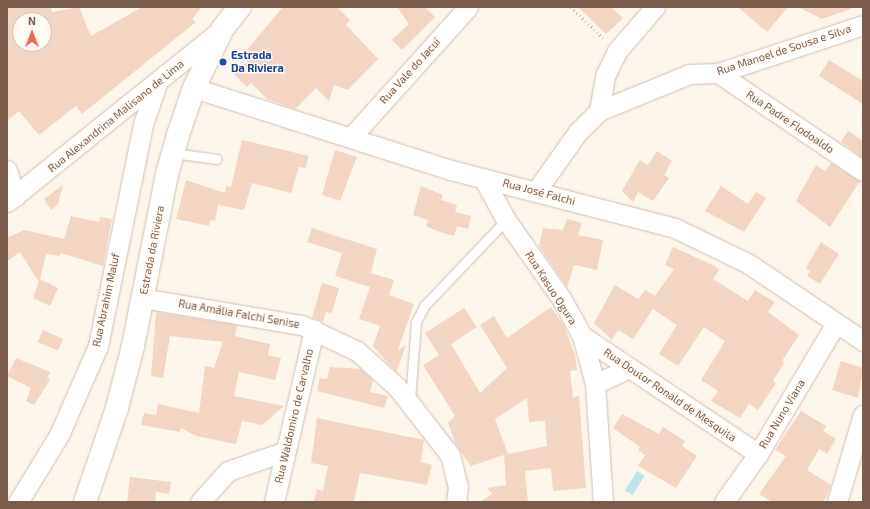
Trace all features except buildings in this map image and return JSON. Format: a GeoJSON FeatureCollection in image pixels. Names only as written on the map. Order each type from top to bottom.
{"type":"FeatureCollection","features":[{"type":"Feature","properties":{"kind":"street","name":"Estrada da Riviera"},"geometry":{"type":"LineString","coordinates":[[85,502],[117,408],[173,153],[194,88],[223,28],[240,7]]}},
{"type":"Feature","properties":{"kind":"street","name":"Rua Vale do Jacuí"},"geometry":{"type":"LineString","coordinates":[[352,136],[468,7]]}},
{"type":"Feature","properties":{"kind":"street"},"geometry":{"type":"LineString","coordinates":[[599,111],[606,76],[617,51],[655,7]]}},
{"type":"Feature","properties":{"kind":"street","name":"Rua Manoel de Sousa e Silva"},"geometry":{"type":"LineString","coordinates":[[536,191],[578,132],[599,111],[689,74],[718,73],[863,25]]}},
{"type":"Feature","properties":{"kind":"street","name":"Rua Alexandrina Malisano de Lima"},"geometry":{"type":"LineString","coordinates":[[11,199],[157,84],[223,28]]}},
{"type":"Feature","properties":{"kind":"street","name":"Rua Padre Flodoaldo"},"geometry":{"type":"LineString","coordinates":[[718,73],[863,171]]}},
{"type":"Feature","properties":{"kind":"street","name":"Rua Abrahim Maluf"},"geometry":{"type":"LineString","coordinates":[[18,502],[62,429],[98,346],[143,124],[157,84]]}},
{"type":"Feature","properties":{"kind":"street","name":"Rua José Falchi"},"geometry":{"type":"LineString","coordinates":[[194,88],[483,178],[682,231],[750,264],[863,341]]}},
{"type":"Feature","properties":{"kind":"street"},"geometry":{"type":"LineString","coordinates":[[7,170],[11,199]]}},
{"type":"Feature","properties":{"kind":"street","name":"Rua Kasuo Ogura"},"geometry":{"type":"LineString","coordinates":[[483,178],[506,220],[560,298],[582,336],[595,384],[603,502]]}},
{"type":"Feature","properties":{"kind":"street","name":"Rua Amália Falchi Senise"},"geometry":{"type":"LineString","coordinates":[[142,298],[246,314],[314,330],[368,358],[410,403],[439,440],[454,466],[456,502]]}},
{"type":"Feature","properties":{"kind":"street","name":"Rua Nuno Viana"},"geometry":{"type":"LineString","coordinates":[[724,502],[758,454],[836,323]]}},
{"type":"Feature","properties":{"kind":"street","name":"Rua Waldomiro de Carvalho"},"geometry":{"type":"LineString","coordinates":[[274,502],[314,330]]}},
{"type":"Feature","properties":{"kind":"street","name":"Rua Doutor Ronald de Mesquita"},"geometry":{"type":"LineString","coordinates":[[582,336],[758,454]]}},
{"type":"Feature","properties":{"kind":"street"},"geometry":{"type":"LineString","coordinates":[[595,384],[630,368]]}},
{"type":"Feature","properties":{"kind":"street"},"geometry":{"type":"LineString","coordinates":[[837,502],[863,415]]}},
{"type":"Feature","properties":{"kind":"street"},"geometry":{"type":"LineString","coordinates":[[200,502],[228,471],[286,451]]}},
{"type":"Feature","properties":{"kind":"lane"},"geometry":{"type":"LineString","coordinates":[[173,153],[217,159]]}},
{"type":"Feature","properties":{"kind":"lane"},"geometry":{"type":"LineString","coordinates":[[410,403],[412,346],[416,322],[424,306],[506,220]]}},
{"type":"Feature","properties":{"kind":"path"},"geometry":{"type":"LineString","coordinates":[[571,7],[617,51]]}},
{"type":"Feature","properties":{"kind":"water"},"geometry":{"type":"Polygon","coordinates":[[[637,471],[645,476],[632,495],[625,491],[637,471]]]}},
{"type":"Feature","properties":{"kind":"place","name":"Estrada Da Riviera"},"geometry":{"type":"Point","coordinates":[223,62]}}]}
